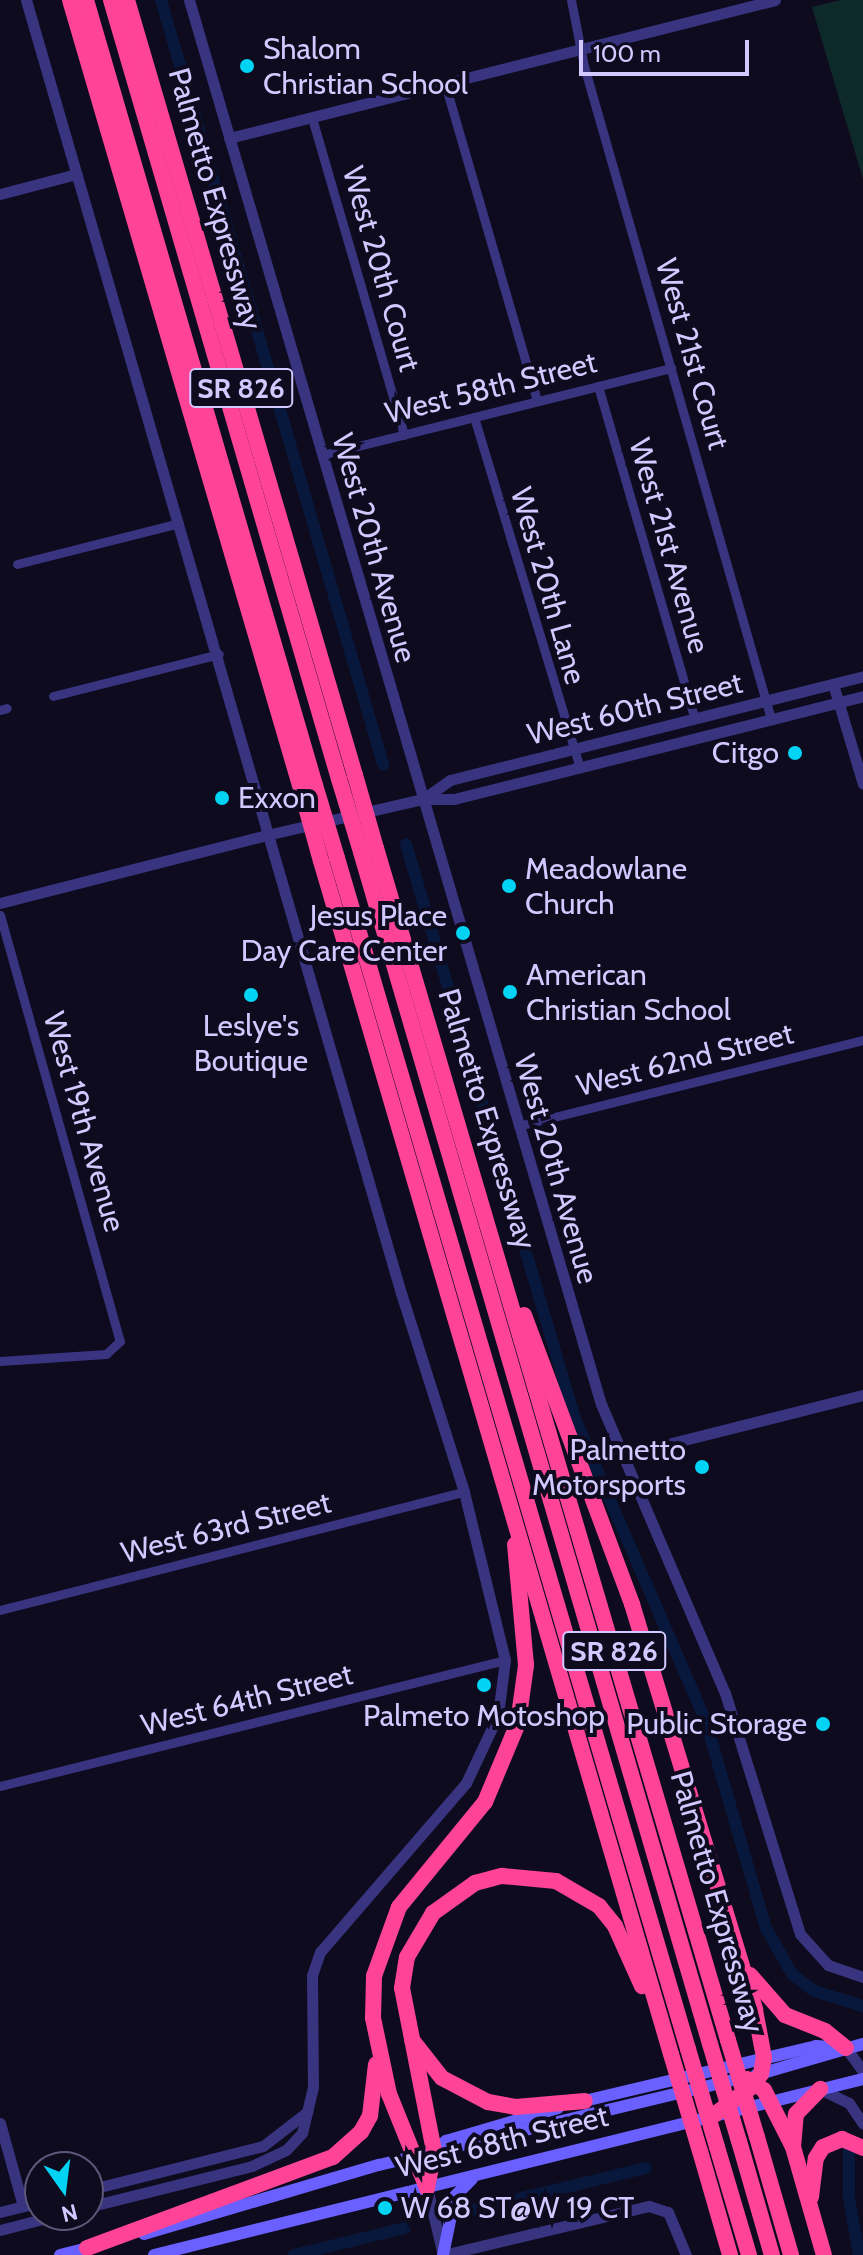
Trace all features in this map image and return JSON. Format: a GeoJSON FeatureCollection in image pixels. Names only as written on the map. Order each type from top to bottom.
{"type":"FeatureCollection","features":[{"type":"Feature","properties":{"kind":"highway"},"geometry":{"type":"LineString","coordinates":[[60,0],[90,69]]}},
{"type":"Feature","properties":{"kind":"highway","name":"SR 826"},"geometry":{"type":"LineString","coordinates":[[70,0],[308,787],[511,1504],[730,2255]]}},
{"type":"Feature","properties":{"kind":"highway"},"geometry":{"type":"LineString","coordinates":[[86,0],[308,787]]}},
{"type":"Feature","properties":{"kind":"highway"},"geometry":{"type":"LineString","coordinates":[[111,0],[347,777]]}},
{"type":"Feature","properties":{"kind":"highway","name":"Palmetto Expressway"},"geometry":{"type":"LineString","coordinates":[[127,0],[368,850],[500,1263],[791,2255]]}},
{"type":"Feature","properties":{"kind":"highway"},"geometry":{"type":"LineString","coordinates":[[368,850],[772,2255]]}},
{"type":"Feature","properties":{"kind":"highway"},"geometry":{"type":"LineString","coordinates":[[329,859],[749,2255]]}},
{"type":"Feature","properties":{"kind":"highway"},"geometry":{"type":"LineString","coordinates":[[500,1263],[546,1364],[632,1604],[742,1964],[756,2073],[793,2147],[824,2255]]}},
{"type":"Feature","properties":{"kind":"highway"},"geometry":{"type":"LineString","coordinates":[[427,2188],[410,2157],[377,2042],[372,1996],[388,1929],[419,1880],[485,1802],[518,1723],[525,1649],[511,1504]]}},
{"type":"Feature","properties":{"kind":"highway"},"geometry":{"type":"LineString","coordinates":[[427,2188],[434,2151],[406,2031],[402,1988],[418,1932],[451,1896],[475,1883],[529,1875],[556,1881],[599,1906],[626,1949],[671,2054]]}},
{"type":"Feature","properties":{"kind":"highway"},"geometry":{"type":"LineString","coordinates":[[742,1964],[766,1998],[785,2015],[855,2046]]}},
{"type":"Feature","properties":{"kind":"highway"},"geometry":{"type":"LineString","coordinates":[[406,2031],[442,2078],[466,2094],[516,2107],[585,2101]]}},
{"type":"Feature","properties":{"kind":"highway"},"geometry":{"type":"LineString","coordinates":[[87,2248],[333,2157],[361,2132],[370,2116],[377,2042]]}},
{"type":"Feature","properties":{"kind":"highway"},"geometry":{"type":"LineString","coordinates":[[714,2115],[756,2073]]}},
{"type":"Feature","properties":{"kind":"highway"},"geometry":{"type":"LineString","coordinates":[[793,2147],[796,2114],[820,2089]]}},
{"type":"Feature","properties":{"kind":"highway"},"geometry":{"type":"LineString","coordinates":[[810,2207],[820,2150],[842,2139],[863,2148]]}},
{"type":"Feature","properties":{"kind":"main road","name":"West 68th Street"},"geometry":{"type":"LineString","coordinates":[[60,2255],[410,2157],[756,2073],[816,2046],[855,2046]]}},
{"type":"Feature","properties":{"kind":"main road","name":"West 68th Street"},"geometry":{"type":"LineString","coordinates":[[434,2151],[446,2141],[585,2101],[756,2073]]}},
{"type":"Feature","properties":{"kind":"main road","name":"West 68th Street"},"geometry":{"type":"LineString","coordinates":[[154,2255],[863,2079]]}},
{"type":"Feature","properties":{"kind":"main road"},"geometry":{"type":"LineString","coordinates":[[443,2255],[455,2196],[477,2176]]}},
{"type":"Feature","properties":{"kind":"street"},"geometry":{"type":"LineString","coordinates":[[26,0],[219,654],[401,1293],[464,1492],[505,1660],[498,1715],[466,1783],[320,1952],[312,1975],[313,2087],[302,2133],[271,2160],[104,2203]]}},
{"type":"Feature","properties":{"kind":"street","name":"West 20th Avenue"},"geometry":{"type":"LineString","coordinates":[[189,0],[518,1126],[620,1456],[720,1679],[797,1928],[824,1962],[863,1977]]}},
{"type":"Feature","properties":{"kind":"street","name":"West 21st Court"},"geometry":{"type":"LineString","coordinates":[[571,0],[581,49],[771,719]]}},
{"type":"Feature","properties":{"kind":"street"},"geometry":{"type":"LineString","coordinates":[[229,138],[775,0]]}},
{"type":"Feature","properties":{"kind":"street"},"geometry":{"type":"LineString","coordinates":[[445,84],[537,401]]}},
{"type":"Feature","properties":{"kind":"street","name":"West 20th Court"},"geometry":{"type":"LineString","coordinates":[[312,118],[404,435]]}},
{"type":"Feature","properties":{"kind":"street"},"geometry":{"type":"LineString","coordinates":[[0,194],[76,174]]}},
{"type":"Feature","properties":{"kind":"street","name":"West 58th Street"},"geometry":{"type":"LineString","coordinates":[[322,455],[671,368]]}},
{"type":"Feature","properties":{"kind":"street","name":"West 21st Avenue"},"geometry":{"type":"LineString","coordinates":[[598,386],[695,719]]}},
{"type":"Feature","properties":{"kind":"street","name":"West 20th Lane"},"geometry":{"type":"LineString","coordinates":[[474,417],[571,749],[580,768]]}},
{"type":"Feature","properties":{"kind":"street"},"geometry":{"type":"LineString","coordinates":[[17,564],[179,523]]}},
{"type":"Feature","properties":{"kind":"street"},"geometry":{"type":"LineString","coordinates":[[53,696],[219,654]]}},
{"type":"Feature","properties":{"kind":"street","name":"West 60th Street"},"geometry":{"type":"LineString","coordinates":[[423,799],[450,780],[863,676]]}},
{"type":"Feature","properties":{"kind":"street"},"geometry":{"type":"LineString","coordinates":[[833,684],[863,784]]}},
{"type":"Feature","properties":{"kind":"street","name":"West 60th Street"},"geometry":{"type":"LineString","coordinates":[[0,903],[423,799],[454,799],[863,696]]}},
{"type":"Feature","properties":{"kind":"street","name":"West 19th Avenue"},"geometry":{"type":"LineString","coordinates":[[0,915],[120,1341],[106,1354],[0,1361]]}},
{"type":"Feature","properties":{"kind":"street","name":"West 62nd Street"},"geometry":{"type":"LineString","coordinates":[[518,1126],[863,1040]]}},
{"type":"Feature","properties":{"kind":"street"},"geometry":{"type":"LineString","coordinates":[[620,1456],[863,1395]]}},
{"type":"Feature","properties":{"kind":"street","name":"West 63rd Street"},"geometry":{"type":"LineString","coordinates":[[0,1610],[464,1492]]}},
{"type":"Feature","properties":{"kind":"street","name":"West 64th Street"},"geometry":{"type":"LineString","coordinates":[[0,1786],[505,1660]]}},
{"type":"Feature","properties":{"kind":"street"},"geometry":{"type":"LineString","coordinates":[[855,2046],[863,2071]]}},
{"type":"Feature","properties":{"kind":"street"},"geometry":{"type":"LineString","coordinates":[[820,2089],[849,2103],[863,2124]]}},
{"type":"Feature","properties":{"kind":"street"},"geometry":{"type":"LineString","coordinates":[[104,2186],[263,2146],[308,2111]]}},
{"type":"Feature","properties":{"kind":"street"},"geometry":{"type":"LineString","coordinates":[[0,2123],[23,2206]]}},
{"type":"Feature","properties":{"kind":"street"},"geometry":{"type":"LineString","coordinates":[[427,2188],[443,2255],[649,2206],[668,2212],[686,2255]]}},
{"type":"Feature","properties":{"kind":"street"},"geometry":{"type":"LineString","coordinates":[[0,2212],[23,2206]]}},
{"type":"Feature","properties":{"kind":"street"},"geometry":{"type":"LineString","coordinates":[[2,2229],[23,2206]]}},
{"type":"Feature","properties":{"kind":"street"},"geometry":{"type":"LineString","coordinates":[[2,2229],[24,2224]]}},
{"type":"Feature","properties":{"kind":"green space"},"geometry":{"type":"Polygon","coordinates":[[[841,0],[863,0],[863,179],[812,7],[841,0]]]}},
{"type":"Feature","properties":{"kind":"waterway"},"geometry":{"type":"LineString","coordinates":[[161,0],[383,764]]}},
{"type":"Feature","properties":{"kind":"waterway"},"geometry":{"type":"LineString","coordinates":[[406,844],[575,1419],[706,1722],[766,1928],[792,1974],[814,1991],[863,2006]]}},
{"type":"Feature","properties":{"kind":"waterway"},"geometry":{"type":"LineString","coordinates":[[849,2151],[849,2198],[859,2255]]}},
{"type":"Feature","properties":{"kind":"waterway"},"geometry":{"type":"LineString","coordinates":[[464,2212],[646,2168]]}},
{"type":"Feature","properties":{"kind":"waterway"},"geometry":{"type":"LineString","coordinates":[[294,2255],[405,2228]]}},
{"type":"Feature","properties":{"kind":"place","name":"Shalom Christian School"},"geometry":{"type":"Point","coordinates":[247,66]}},
{"type":"Feature","properties":{"kind":"place","name":"Citgo"},"geometry":{"type":"Point","coordinates":[795,753]}},
{"type":"Feature","properties":{"kind":"place","name":"Exxon"},"geometry":{"type":"Point","coordinates":[222,798]}},
{"type":"Feature","properties":{"kind":"place","name":"Meadowlane Church"},"geometry":{"type":"Point","coordinates":[509,886]}},
{"type":"Feature","properties":{"kind":"place","name":"Jesus Place Day Care Center"},"geometry":{"type":"Point","coordinates":[463,933]}},
{"type":"Feature","properties":{"kind":"place","name":"American Christian School"},"geometry":{"type":"Point","coordinates":[510,992]}},
{"type":"Feature","properties":{"kind":"place","name":"Leslye's Boutique"},"geometry":{"type":"Point","coordinates":[251,995]}},
{"type":"Feature","properties":{"kind":"place","name":"Palmetto Motorsports"},"geometry":{"type":"Point","coordinates":[702,1467]}},
{"type":"Feature","properties":{"kind":"place","name":"Palmeto Motoshop"},"geometry":{"type":"Point","coordinates":[484,1685]}},
{"type":"Feature","properties":{"kind":"place","name":"Public Storage"},"geometry":{"type":"Point","coordinates":[823,1724]}},
{"type":"Feature","properties":{"kind":"place","name":"W 68 ST@W 19 CT"},"geometry":{"type":"Point","coordinates":[385,2208]}}]}
